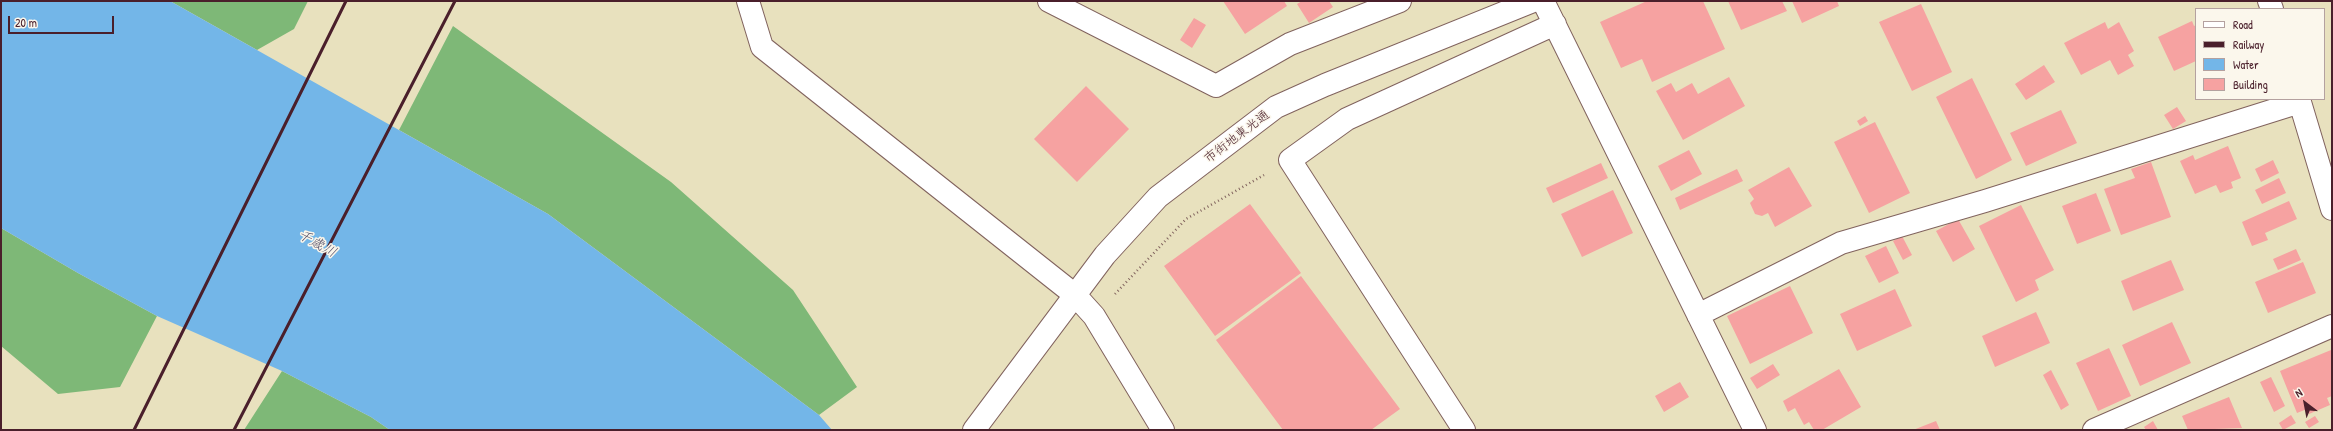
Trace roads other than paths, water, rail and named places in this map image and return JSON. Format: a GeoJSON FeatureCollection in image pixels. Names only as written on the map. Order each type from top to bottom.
{"type":"FeatureCollection","features":[{"type":"Feature","properties":{"kind":"street"},"geometry":{"type":"LineString","coordinates":[[748,1],[762,48],[1075,296],[1094,316],[1163,430]]}},
{"type":"Feature","properties":{"kind":"street"},"geometry":{"type":"LineString","coordinates":[[1049,1],[1216,86],[1290,44],[1400,1]]}},
{"type":"Feature","properties":{"kind":"street","name":"市街地東光通"},"geometry":{"type":"LineString","coordinates":[[974,430],[1106,255],[1158,197],[1276,107],[1325,85],[1533,1]]}},
{"type":"Feature","properties":{"kind":"street"},"geometry":{"type":"LineString","coordinates":[[1544,1],[1755,430]]}},
{"type":"Feature","properties":{"kind":"street"},"geometry":{"type":"LineString","coordinates":[[1464,430],[1290,160],[1346,119],[1555,24]]}},
{"type":"Feature","properties":{"kind":"street"},"geometry":{"type":"LineString","coordinates":[[1698,315],[1841,243],[1993,198],[2299,100],[2332,209]]}},
{"type":"Feature","properties":{"kind":"street"},"geometry":{"type":"LineString","coordinates":[[2094,430],[2332,326]]}},
{"type":"Feature","properties":{"kind":"water","name":"千歳川"},"geometry":{"type":"Polygon","coordinates":[[[1,1],[170,1],[548,214],[819,415],[832,430],[390,430],[371,417],[282,371],[157,316],[78,273],[1,228],[1,1]]]}},
{"type":"Feature","properties":{"kind":"railway"},"geometry":{"type":"LineString","coordinates":[[134,430],[346,1]]}},
{"type":"Feature","properties":{"kind":"railway"},"geometry":{"type":"LineString","coordinates":[[234,430],[455,1]]}}]}
